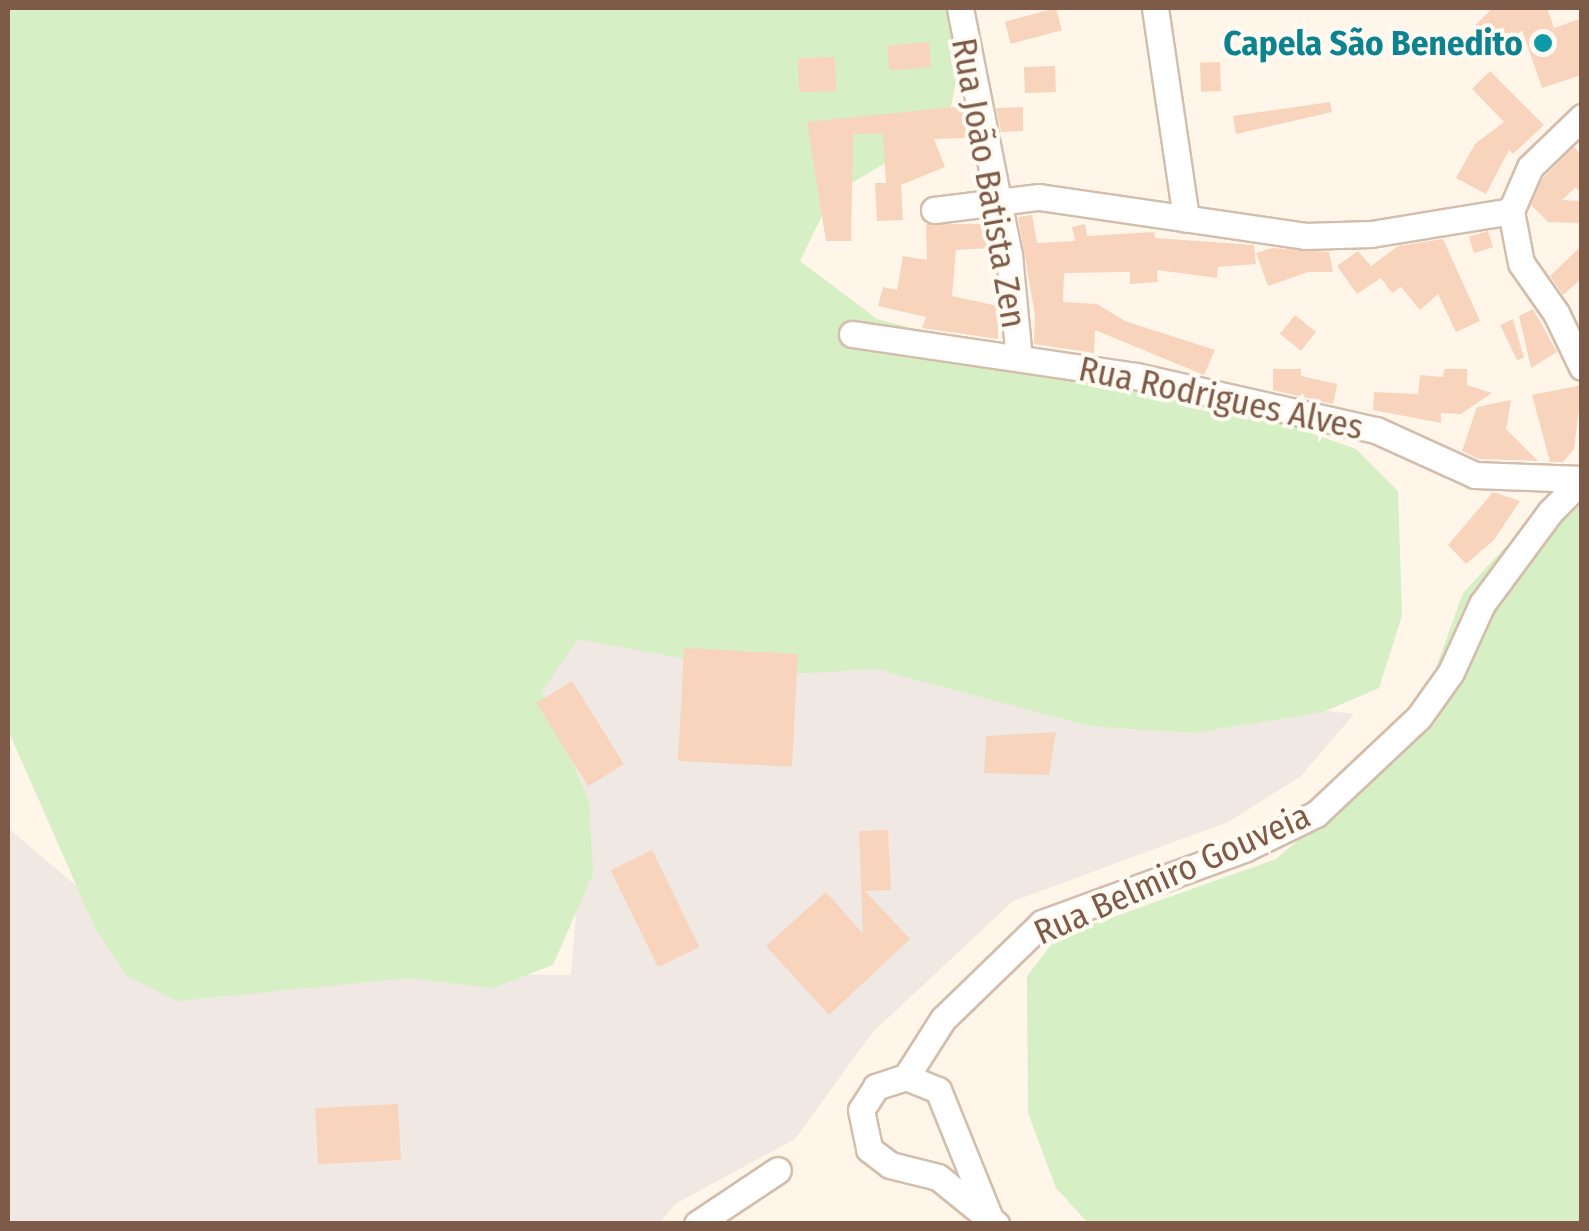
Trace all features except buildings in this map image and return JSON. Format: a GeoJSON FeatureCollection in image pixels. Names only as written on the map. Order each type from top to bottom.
{"type":"FeatureCollection","features":[{"type":"Feature","properties":{"kind":"street","name":"Rua João Batista Zen"},"geometry":{"type":"LineString","coordinates":[[960,8],[998,200],[1019,358]]}},
{"type":"Feature","properties":{"kind":"street"},"geometry":{"type":"LineString","coordinates":[[1155,8],[1186,219]]}},
{"type":"Feature","properties":{"kind":"street"},"geometry":{"type":"LineString","coordinates":[[1582,117],[1530,167],[1512,210],[1521,263],[1556,313],[1582,366]]}},
{"type":"Feature","properties":{"kind":"street"},"geometry":{"type":"LineString","coordinates":[[934,210],[1039,197],[1305,236],[1371,234],[1512,210]]}},
{"type":"Feature","properties":{"kind":"street","name":"Rua Rodrigues Alves"},"geometry":{"type":"LineString","coordinates":[[852,334],[1136,376],[1376,430],[1474,476],[1582,480]]}},
{"type":"Feature","properties":{"kind":"street","name":"Rua Belmiro Gouveia"},"geometry":{"type":"LineString","coordinates":[[906,1076],[942,1019],[1042,923],[1244,850],[1330,802],[1419,717],[1450,672],[1491,591],[1582,480]]}},
{"type":"Feature","properties":{"kind":"street"},"geometry":{"type":"LineString","coordinates":[[906,1076],[938,1090],[992,1220],[938,1177],[878,1158],[860,1123],[876,1087],[906,1076]]}},
{"type":"Feature","properties":{"kind":"street"},"geometry":{"type":"LineString","coordinates":[[904,1168],[940,1152],[951,1114]]}},
{"type":"Feature","properties":{"kind":"street"},"geometry":{"type":"LineString","coordinates":[[697,1224],[778,1170]]}},
{"type":"Feature","properties":{"kind":"shaded area"},"geometry":{"type":"Polygon","coordinates":[[[460,609],[1354,714],[1301,776],[1228,822],[1013,901],[872,1033],[795,1139],[675,1204],[660,1223],[8,1223],[8,828],[178,972],[571,975],[584,813],[460,609]]]}},
{"type":"Feature","properties":{"kind":"green space"},"geometry":{"type":"Polygon","coordinates":[[[8,8],[953,8],[959,67],[947,126],[832,195],[800,261],[877,319],[1285,424],[1356,449],[1398,491],[1402,616],[1379,688],[1323,712],[1192,733],[1089,726],[877,669],[772,675],[578,639],[542,691],[589,801],[593,874],[553,965],[493,988],[409,978],[177,1001],[127,976],[95,928],[8,730],[8,8]]]}},
{"type":"Feature","properties":{"kind":"green space"},"geometry":{"type":"Polygon","coordinates":[[[1581,486],[1581,1223],[1088,1223],[1056,1188],[1028,1113],[1027,976],[1057,937],[1276,859],[1407,747],[1463,593],[1519,532],[1581,486]]]}},
{"type":"Feature","properties":{"kind":"place","name":"Capela São Benedito"},"geometry":{"type":"Point","coordinates":[1543,43]}}]}
